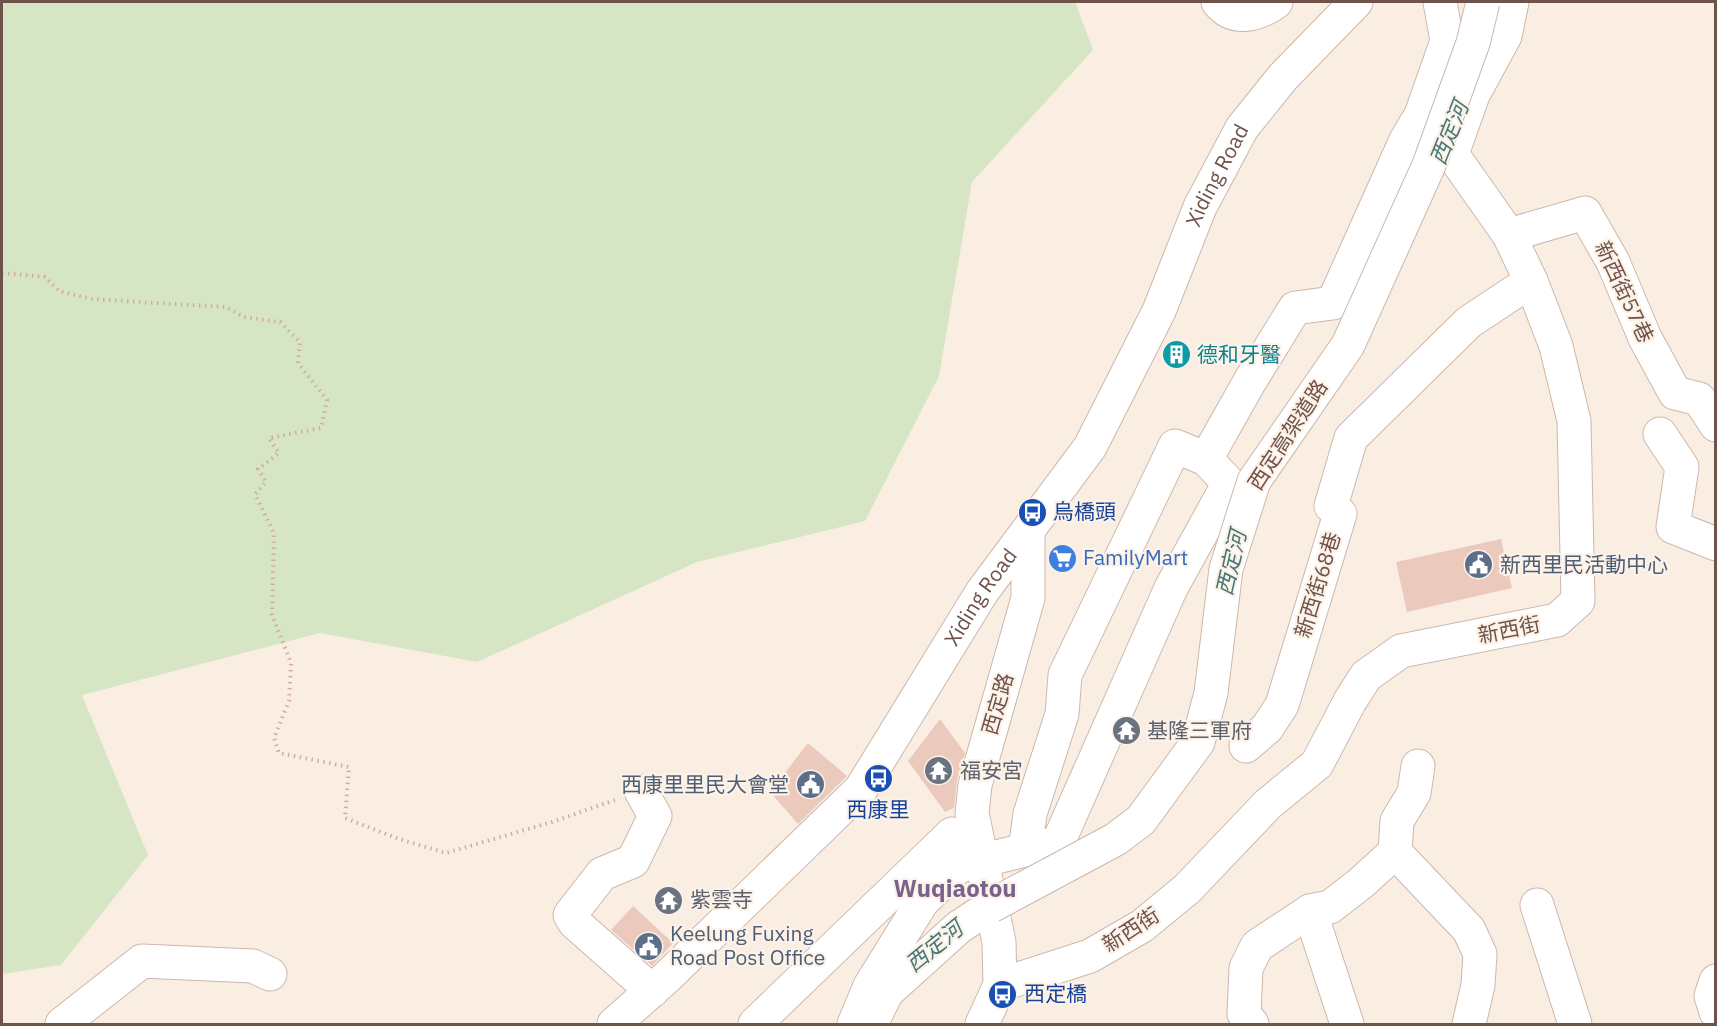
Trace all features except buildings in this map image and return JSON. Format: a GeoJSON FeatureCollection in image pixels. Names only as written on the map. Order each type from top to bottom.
{"type":"FeatureCollection","features":[{"type":"Feature","properties":{"kind":"street"},"geometry":{"type":"LineString","coordinates":[[1218,2],[1231,13],[1249,15],[1265,10],[1276,2]]}},
{"type":"Feature","properties":{"kind":"street"},"geometry":{"type":"LineString","coordinates":[[1322,38],[1332,2]]}},
{"type":"Feature","properties":{"kind":"street","name":"Xiding Road"},"geometry":{"type":"LineString","coordinates":[[614,1024],[652,991],[861,789],[982,592],[1090,447],[1160,311],[1200,207],[1242,128],[1283,77],[1356,2]]}},
{"type":"Feature","properties":{"kind":"street"},"geometry":{"type":"LineString","coordinates":[[1206,459],[1295,308],[1333,303],[1406,140],[1421,115],[1447,40],[1440,2]]}},
{"type":"Feature","properties":{"kind":"street","name":"西定高架道路"},"geometry":{"type":"LineString","coordinates":[[871,1024],[887,992],[959,927],[988,893],[1116,839],[1133,827],[1148,811],[1198,742],[1211,693],[1226,569],[1254,481],[1348,345],[1437,145],[1473,44],[1483,2]]}},
{"type":"Feature","properties":{"kind":"street"},"geometry":{"type":"LineString","coordinates":[[1452,154],[1473,95],[1505,36],[1512,2]]}},
{"type":"Feature","properties":{"kind":"street","name":"新西街"},"geometry":{"type":"LineString","coordinates":[[1000,985],[1090,956],[1151,919],[1187,889],[1268,804],[1317,764],[1350,701],[1366,676],[1401,651],[1557,620],[1578,601],[1574,421],[1556,346],[1531,281],[1509,235],[1452,154],[1421,115]]}},
{"type":"Feature","properties":{"kind":"street","name":"新西街57巷"},"geometry":{"type":"LineString","coordinates":[[1509,235],[1585,213],[1613,262],[1644,338],[1675,393],[1699,399],[1716,425]]}},
{"type":"Feature","properties":{"kind":"street","name":"新西街68巷"},"geometry":{"type":"LineString","coordinates":[[1246,746],[1267,728],[1282,705],[1340,514],[1332,506],[1351,438],[1469,322],[1531,281]]}},
{"type":"Feature","properties":{"kind":"street"},"geometry":{"type":"LineString","coordinates":[[1660,434],[1682,467],[1673,527],[1716,544]]}},
{"type":"Feature","properties":{"kind":"street"},"geometry":{"type":"LineString","coordinates":[[988,893],[1025,850],[1030,814],[1062,714],[1065,675],[1175,446],[1206,459],[1229,483],[1171,588],[1058,843],[1025,850]]}},
{"type":"Feature","properties":{"kind":"street","name":"西定路"},"geometry":{"type":"LineString","coordinates":[[988,893],[972,813],[975,785],[1028,598],[1028,531]]}},
{"type":"Feature","properties":{"kind":"street"},"geometry":{"type":"LineString","coordinates":[[1252,1024],[1244,1014],[1246,968],[1257,946],[1310,911],[1330,907],[1395,852],[1397,821],[1413,793],[1418,766]]}},
{"type":"Feature","properties":{"kind":"street"},"geometry":{"type":"LineString","coordinates":[[642,790],[655,816],[633,861],[602,874],[570,915],[575,923],[652,991]]}},
{"type":"Feature","properties":{"kind":"street"},"geometry":{"type":"LineString","coordinates":[[754,1024],[952,834],[988,893],[999,942],[1000,985],[982,1024]]}},
{"type":"Feature","properties":{"kind":"street"},"geometry":{"type":"LineString","coordinates":[[1395,852],[1469,930],[1480,954],[1479,985],[1469,1024]]}},
{"type":"Feature","properties":{"kind":"street"},"geometry":{"type":"LineString","coordinates":[[854,1024],[870,986],[922,902],[959,866],[988,893]]}},
{"type":"Feature","properties":{"kind":"street"},"geometry":{"type":"LineString","coordinates":[[1538,905],[1575,1024]]}},
{"type":"Feature","properties":{"kind":"street"},"geometry":{"type":"LineString","coordinates":[[1310,911],[1347,1024]]}},
{"type":"Feature","properties":{"kind":"street"},"geometry":{"type":"LineString","coordinates":[[62,1024],[142,961],[253,966],[270,974]]}},
{"type":"Feature","properties":{"kind":"street"},"geometry":{"type":"LineString","coordinates":[[1716,981],[1711,996],[1716,1012]]}},
{"type":"Feature","properties":{"kind":"path"},"geometry":{"type":"LineString","coordinates":[[2,273],[45,277],[59,291],[91,299],[226,307],[244,317],[280,322],[300,342],[298,363],[327,400],[321,428],[269,438],[279,453],[258,469],[266,482],[255,494],[274,533],[272,615],[291,663],[289,701],[274,738],[279,753],[349,767],[345,818],[399,839],[446,853],[552,822],[642,790]]}},
{"type":"Feature","properties":{"kind":"green space"},"geometry":{"type":"Polygon","coordinates":[[[2,2],[1075,2],[1093,50],[972,182],[939,376],[865,521],[697,562],[477,662],[320,633],[82,695],[148,855],[61,965],[2,974],[2,2]]]}},
{"type":"Feature","properties":{"kind":"place","name":"德和牙醫"},"geometry":{"type":"Point","coordinates":[1176,355]}},
{"type":"Feature","properties":{"kind":"place","name":"烏橋頭"},"geometry":{"type":"Point","coordinates":[1032,512]}},
{"type":"Feature","properties":{"kind":"place","name":"FamilyMart"},"geometry":{"type":"Point","coordinates":[1062,558]}},
{"type":"Feature","properties":{"kind":"place","name":"新西里民活動中心"},"geometry":{"type":"Point","coordinates":[1479,565]}},
{"type":"Feature","properties":{"kind":"place","name":"基隆三軍府"},"geometry":{"type":"Point","coordinates":[1126,731]}},
{"type":"Feature","properties":{"kind":"place","name":"福安宮"},"geometry":{"type":"Point","coordinates":[939,771]}},
{"type":"Feature","properties":{"kind":"place","name":"西康里"},"geometry":{"type":"Point","coordinates":[878,779]}},
{"type":"Feature","properties":{"kind":"place","name":"西康里里民大會堂"},"geometry":{"type":"Point","coordinates":[810,785]}},
{"type":"Feature","properties":{"kind":"place","name":"紫雲寺"},"geometry":{"type":"Point","coordinates":[669,900]}},
{"type":"Feature","properties":{"kind":"place","name":"Keelung Fuxing Road Post Office"},"geometry":{"type":"Point","coordinates":[649,946]}},
{"type":"Feature","properties":{"kind":"place","name":"西定橋"},"geometry":{"type":"Point","coordinates":[1003,994]}},
{"type":"Feature","properties":{"kind":"district","name":"Wuqiaotou"},"geometry":{"type":"Point","coordinates":[955,889]}},
{"type":"Feature","properties":{"kind":"water label","name":"西定河"},"geometry":{"type":"Point","coordinates":[1449,133]}},
{"type":"Feature","properties":{"kind":"water label","name":"西定河"},"geometry":{"type":"Point","coordinates":[1231,563]}},
{"type":"Feature","properties":{"kind":"water label","name":"西定河"},"geometry":{"type":"Point","coordinates":[934,946]}}]}
